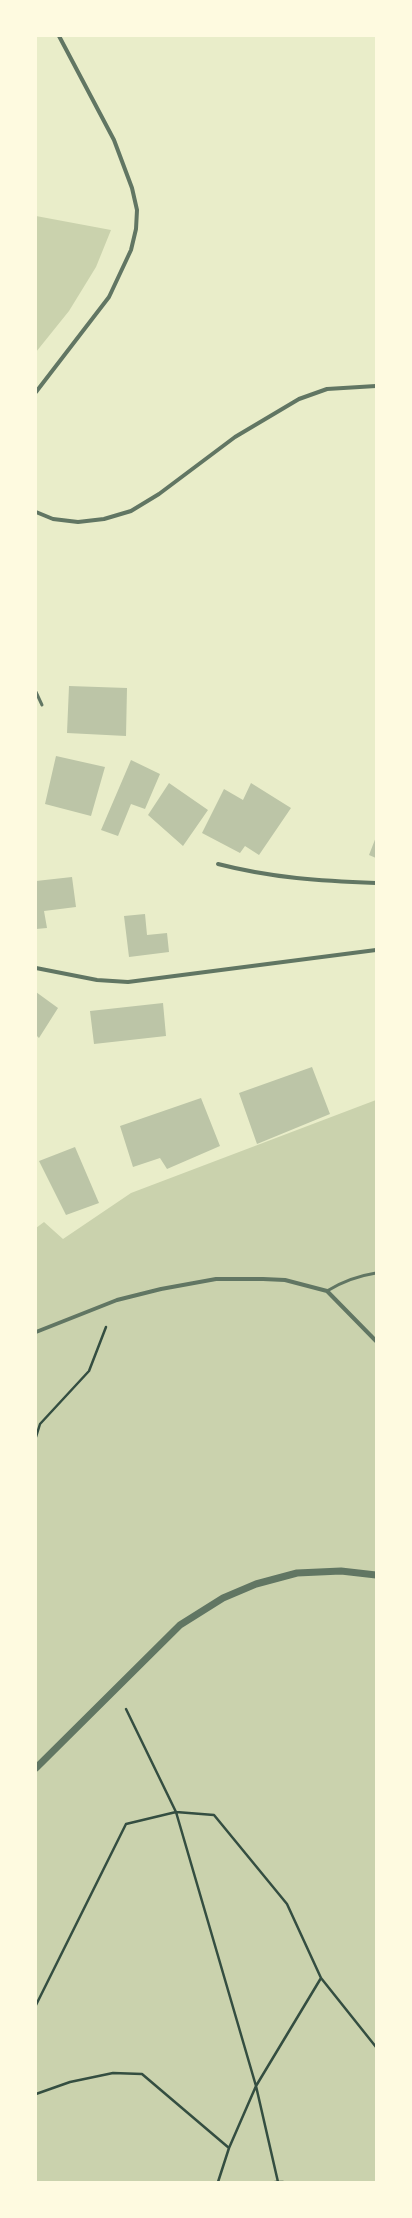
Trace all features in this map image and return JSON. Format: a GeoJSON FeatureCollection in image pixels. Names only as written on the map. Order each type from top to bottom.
{"type":"FeatureCollection","features":[{"type":"Feature","properties":{"kind":"street"},"geometry":{"type":"LineString","coordinates":[[36,392],[109,297],[131,250],[136,229],[136,210],[132,188],[114,140],[59,36]]}},
{"type":"Feature","properties":{"kind":"street"},"geometry":{"type":"LineString","coordinates":[[36,512],[52,519],[78,522],[104,519],[131,511],[159,494],[235,437],[299,399],[327,389],[376,386]]}},
{"type":"Feature","properties":{"kind":"street"},"geometry":{"type":"LineString","coordinates":[[218,864],[298,880],[376,883]]}},
{"type":"Feature","properties":{"kind":"street"},"geometry":{"type":"LineString","coordinates":[[36,968],[97,980],[128,982],[376,950]]}},
{"type":"Feature","properties":{"kind":"street"},"geometry":{"type":"LineString","coordinates":[[36,1332],[117,1300],[161,1289],[216,1279],[285,1280],[327,1291],[376,1341]]}},
{"type":"Feature","properties":{"kind":"street"},"geometry":{"type":"LineString","coordinates":[[36,1768],[180,1626],[223,1598],[256,1584],[297,1573],[341,1571],[376,1575]]}},
{"type":"Feature","properties":{"kind":"lane"},"geometry":{"type":"LineString","coordinates":[[36,692],[42,705]]}},
{"type":"Feature","properties":{"kind":"lane"},"geometry":{"type":"LineString","coordinates":[[327,1291],[340,1283],[357,1276],[376,1273]]}},
{"type":"Feature","properties":{"kind":"path"},"geometry":{"type":"LineString","coordinates":[[36,1437],[40,1424],[89,1371],[117,1300]]}},
{"type":"Feature","properties":{"kind":"path"},"geometry":{"type":"LineString","coordinates":[[116,1689],[176,1812],[256,2086],[277,2182],[282,2182]]}},
{"type":"Feature","properties":{"kind":"path"},"geometry":{"type":"LineString","coordinates":[[36,2005],[126,1824],[176,1812],[214,1815],[287,1904],[321,1978],[376,2047]]}},
{"type":"Feature","properties":{"kind":"path"},"geometry":{"type":"LineString","coordinates":[[218,2182],[229,2148],[256,2086],[321,1978]]}},
{"type":"Feature","properties":{"kind":"path"},"geometry":{"type":"LineString","coordinates":[[36,2094],[70,2082],[113,2073],[142,2074],[229,2148]]}},
{"type":"Feature","properties":{"kind":"green space"},"geometry":{"type":"Polygon","coordinates":[[[36,216],[111,230],[96,267],[69,311],[36,352],[36,216]]]}},
{"type":"Feature","properties":{"kind":"green space"},"geometry":{"type":"Polygon","coordinates":[[[376,1100],[376,2182],[36,2182],[36,1228],[44,1222],[63,1239],[131,1193],[376,1100]]]}},
{"type":"Feature","properties":{"kind":"building"},"geometry":{"type":"Polygon","coordinates":[[[69,686],[127,688],[126,736],[67,733],[69,686]]]}},
{"type":"Feature","properties":{"kind":"building"},"geometry":{"type":"Polygon","coordinates":[[[56,756],[105,767],[91,816],[45,804],[56,756]]]}},
{"type":"Feature","properties":{"kind":"building"},"geometry":{"type":"Polygon","coordinates":[[[131,760],[160,774],[145,809],[131,804],[118,836],[101,830],[131,760]]]}},
{"type":"Feature","properties":{"kind":"building"},"geometry":{"type":"Polygon","coordinates":[[[169,783],[208,810],[183,846],[148,815],[169,783]]]}},
{"type":"Feature","properties":{"kind":"building"},"geometry":{"type":"Polygon","coordinates":[[[251,783],[291,808],[259,855],[245,846],[240,853],[202,833],[224,789],[243,800],[251,783]]]}},
{"type":"Feature","properties":{"kind":"building"},"geometry":{"type":"Polygon","coordinates":[[[376,837],[376,858],[369,855],[376,837]]]}},
{"type":"Feature","properties":{"kind":"building"},"geometry":{"type":"Polygon","coordinates":[[[72,877],[76,907],[44,911],[47,928],[36,929],[36,881],[72,877]]]}},
{"type":"Feature","properties":{"kind":"building"},"geometry":{"type":"Polygon","coordinates":[[[145,914],[147,935],[167,933],[169,952],[129,957],[124,916],[145,914]]]}},
{"type":"Feature","properties":{"kind":"building"},"geometry":{"type":"Polygon","coordinates":[[[36,992],[58,1008],[39,1038],[36,1035],[36,992]]]}},
{"type":"Feature","properties":{"kind":"building"},"geometry":{"type":"Polygon","coordinates":[[[163,1003],[166,1036],[94,1044],[90,1011],[163,1003]]]}},
{"type":"Feature","properties":{"kind":"building"},"geometry":{"type":"Polygon","coordinates":[[[312,1067],[330,1114],[257,1144],[239,1093],[312,1067]]]}},
{"type":"Feature","properties":{"kind":"building"},"geometry":{"type":"Polygon","coordinates":[[[201,1098],[220,1146],[167,1169],[160,1158],[133,1167],[120,1126],[201,1098]]]}},
{"type":"Feature","properties":{"kind":"building"},"geometry":{"type":"Polygon","coordinates":[[[75,1147],[99,1203],[66,1215],[39,1161],[75,1147]]]}}]}
